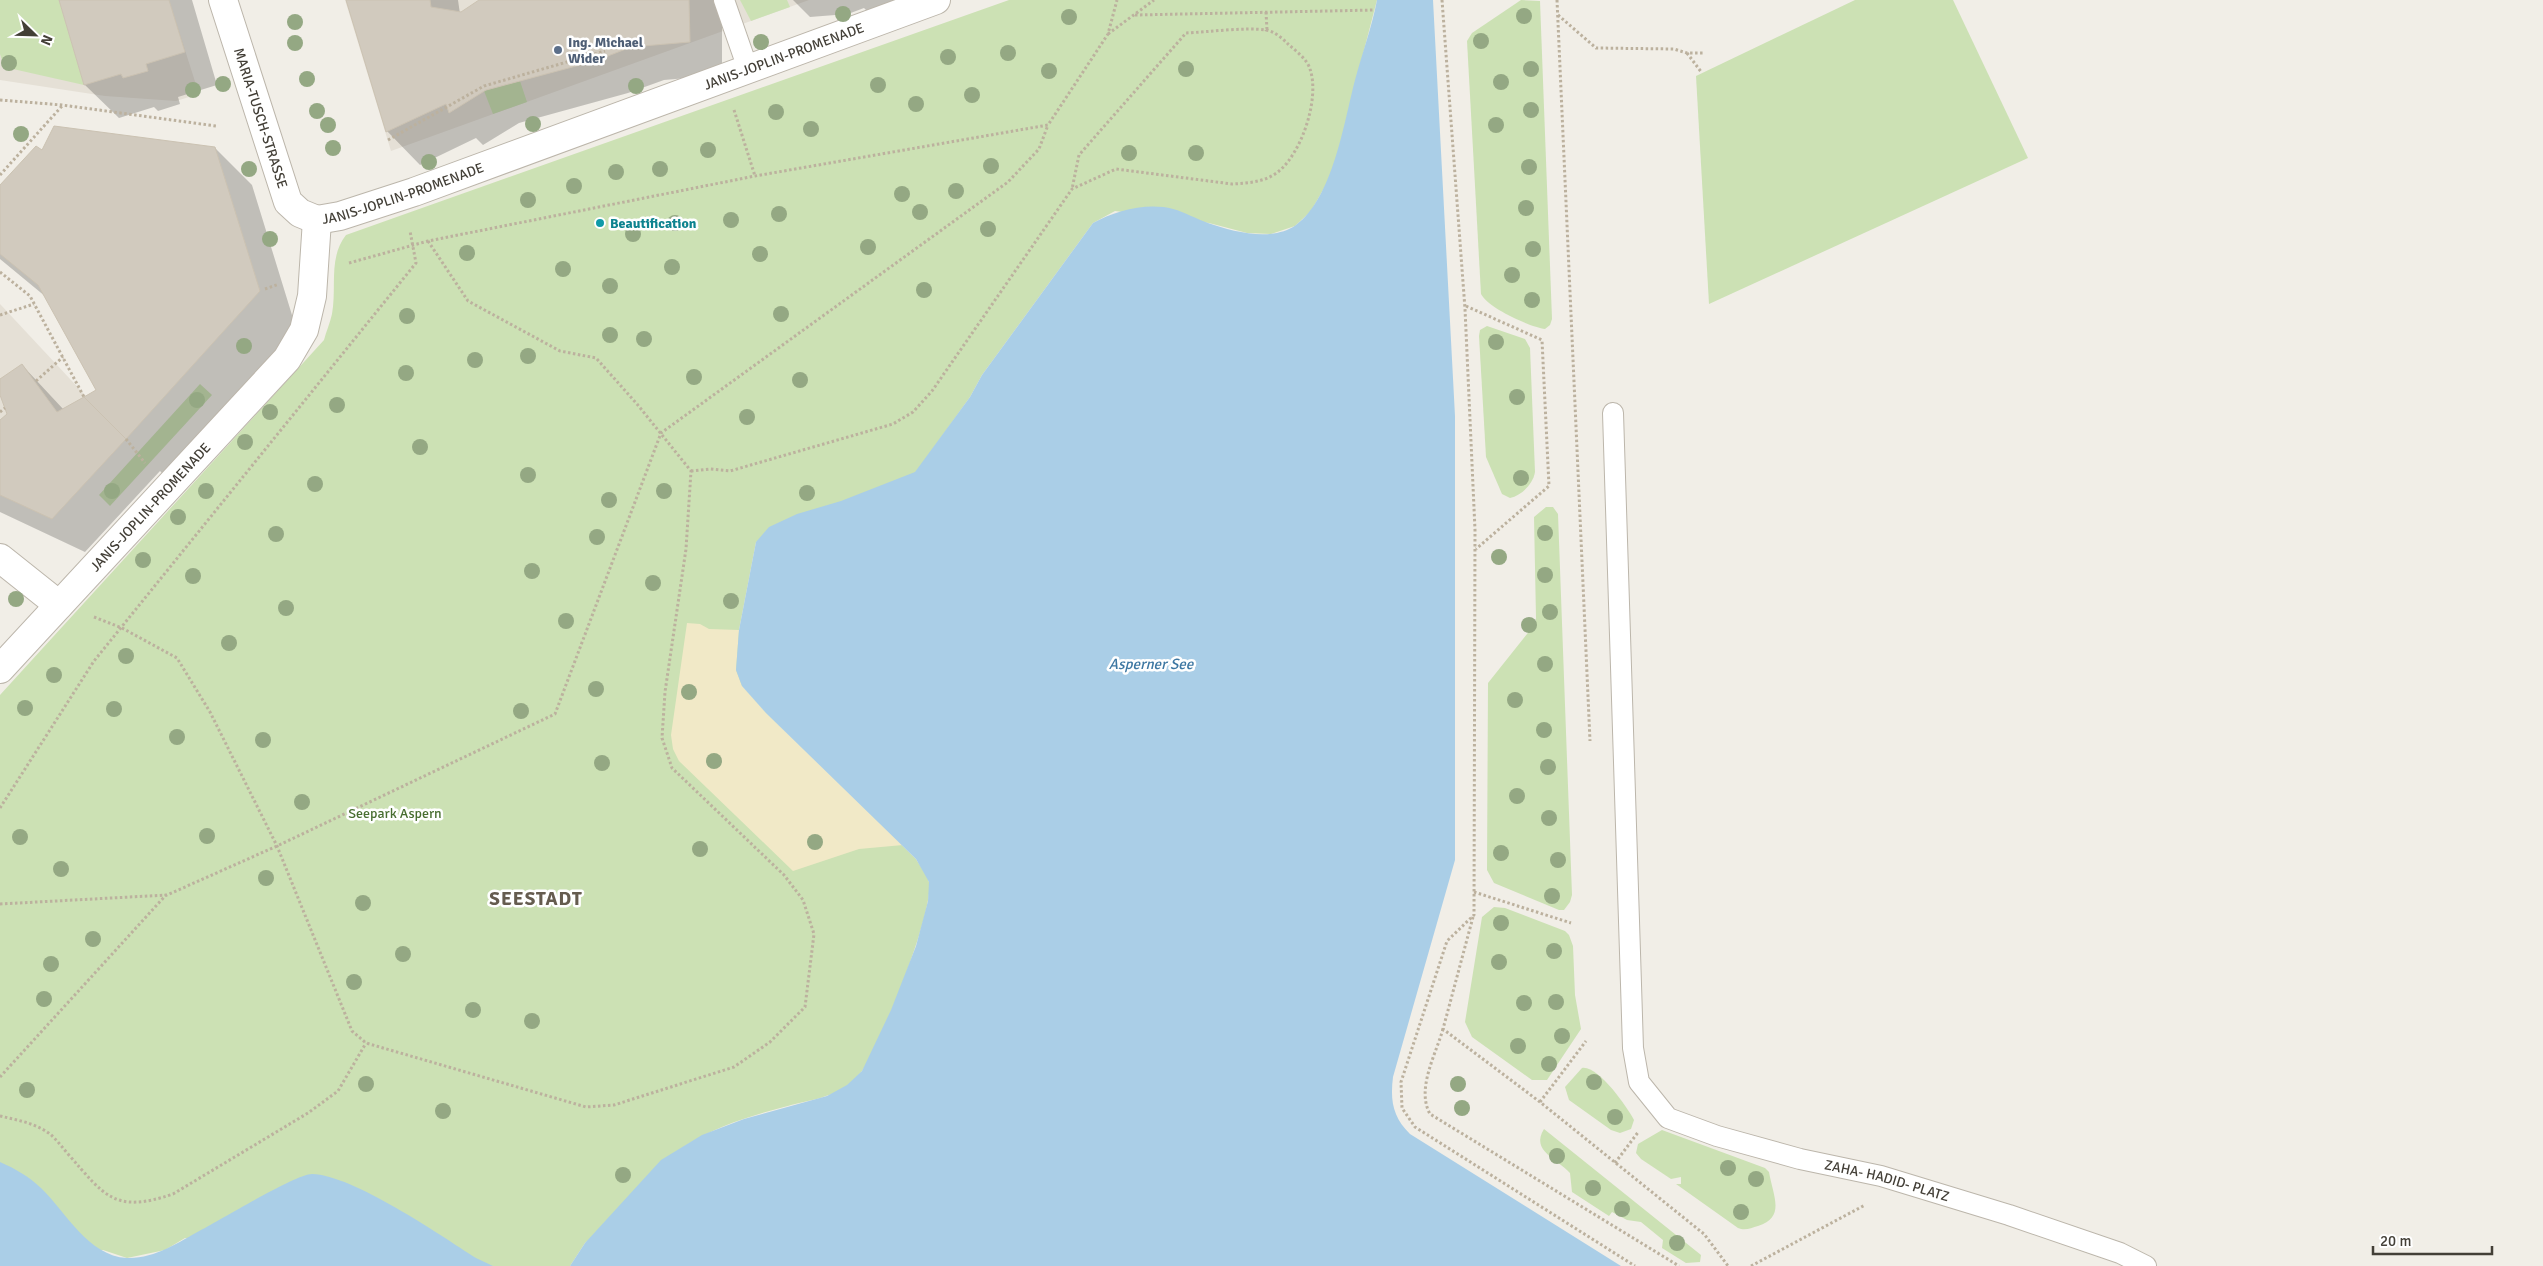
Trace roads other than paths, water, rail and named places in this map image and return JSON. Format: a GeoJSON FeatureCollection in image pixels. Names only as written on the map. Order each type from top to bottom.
{"type":"FeatureCollection","features":[{"type":"Feature","properties":{"kind":"street","name":"MARIA-TUSCH-STRASSE"},"geometry":{"type":"LineString","coordinates":[[223,0],[288,202],[300,213],[317,220]]}},
{"type":"Feature","properties":{"kind":"street","name":"JANIS-JOPLIN-PROMENADE"},"geometry":{"type":"LineString","coordinates":[[0,669],[287,359],[304,330],[310,304],[315,266],[317,220],[340,216],[414,192],[936,0]]}},
{"type":"Feature","properties":{"kind":"street"},"geometry":{"type":"LineString","coordinates":[[0,558],[59,604]]}},
{"type":"Feature","properties":{"kind":"lane"},"geometry":{"type":"LineString","coordinates":[[724,0],[748,69]]}},
{"type":"Feature","properties":{"kind":"lane","name":"ZAHA- HADID- PLATZ"},"geometry":{"type":"LineString","coordinates":[[1613,413],[1633,1048],[1638,1082],[1668,1118],[1717,1136],[1800,1159],[1899,1182],[2009,1215],[2120,1253],[2146,1266]]}},
{"type":"Feature","properties":{"kind":"water","name":"Asperner See"},"geometry":{"type":"Polygon","coordinates":[[[1377,0],[1433,0],[1455,416],[1455,860],[1393,1077],[1392,1094],[1394,1108],[1404,1128],[1410,1134],[1621,1266],[570,1266],[585,1243],[661,1160],[702,1135],[744,1119],[827,1096],[847,1085],[862,1071],[891,1010],[916,946],[928,901],[929,882],[916,859],[766,713],[742,686],[736,670],[739,630],[756,542],[769,527],[797,514],[841,501],[915,472],[970,397],[982,375],[1093,223],[1121,211],[1142,207],[1163,207],[1218,226],[1253,234],[1276,233],[1296,225],[1309,213],[1328,178],[1341,137],[1377,0]]]}},
{"type":"Feature","properties":{"kind":"water"},"geometry":{"type":"Polygon","coordinates":[[[0,1162],[22,1173],[41,1188],[89,1241],[101,1250],[127,1258],[137,1258],[156,1253],[275,1189],[303,1176],[312,1174],[350,1184],[372,1195],[476,1258],[493,1266],[0,1266],[0,1162]]]}},
{"type":"Feature","properties":{"kind":"place","name":"Ing. Michael Wider"},"geometry":{"type":"Point","coordinates":[558,50]}},
{"type":"Feature","properties":{"kind":"place","name":"Beautification"},"geometry":{"type":"Point","coordinates":[600,223]}},
{"type":"Feature","properties":{"kind":"district","name":"SEESTADT"},"geometry":{"type":"Point","coordinates":[536,898]}},
{"type":"Feature","properties":{"kind":"park label","name":"Seepark Aspern"},"geometry":{"type":"Point","coordinates":[395,813]}}]}
